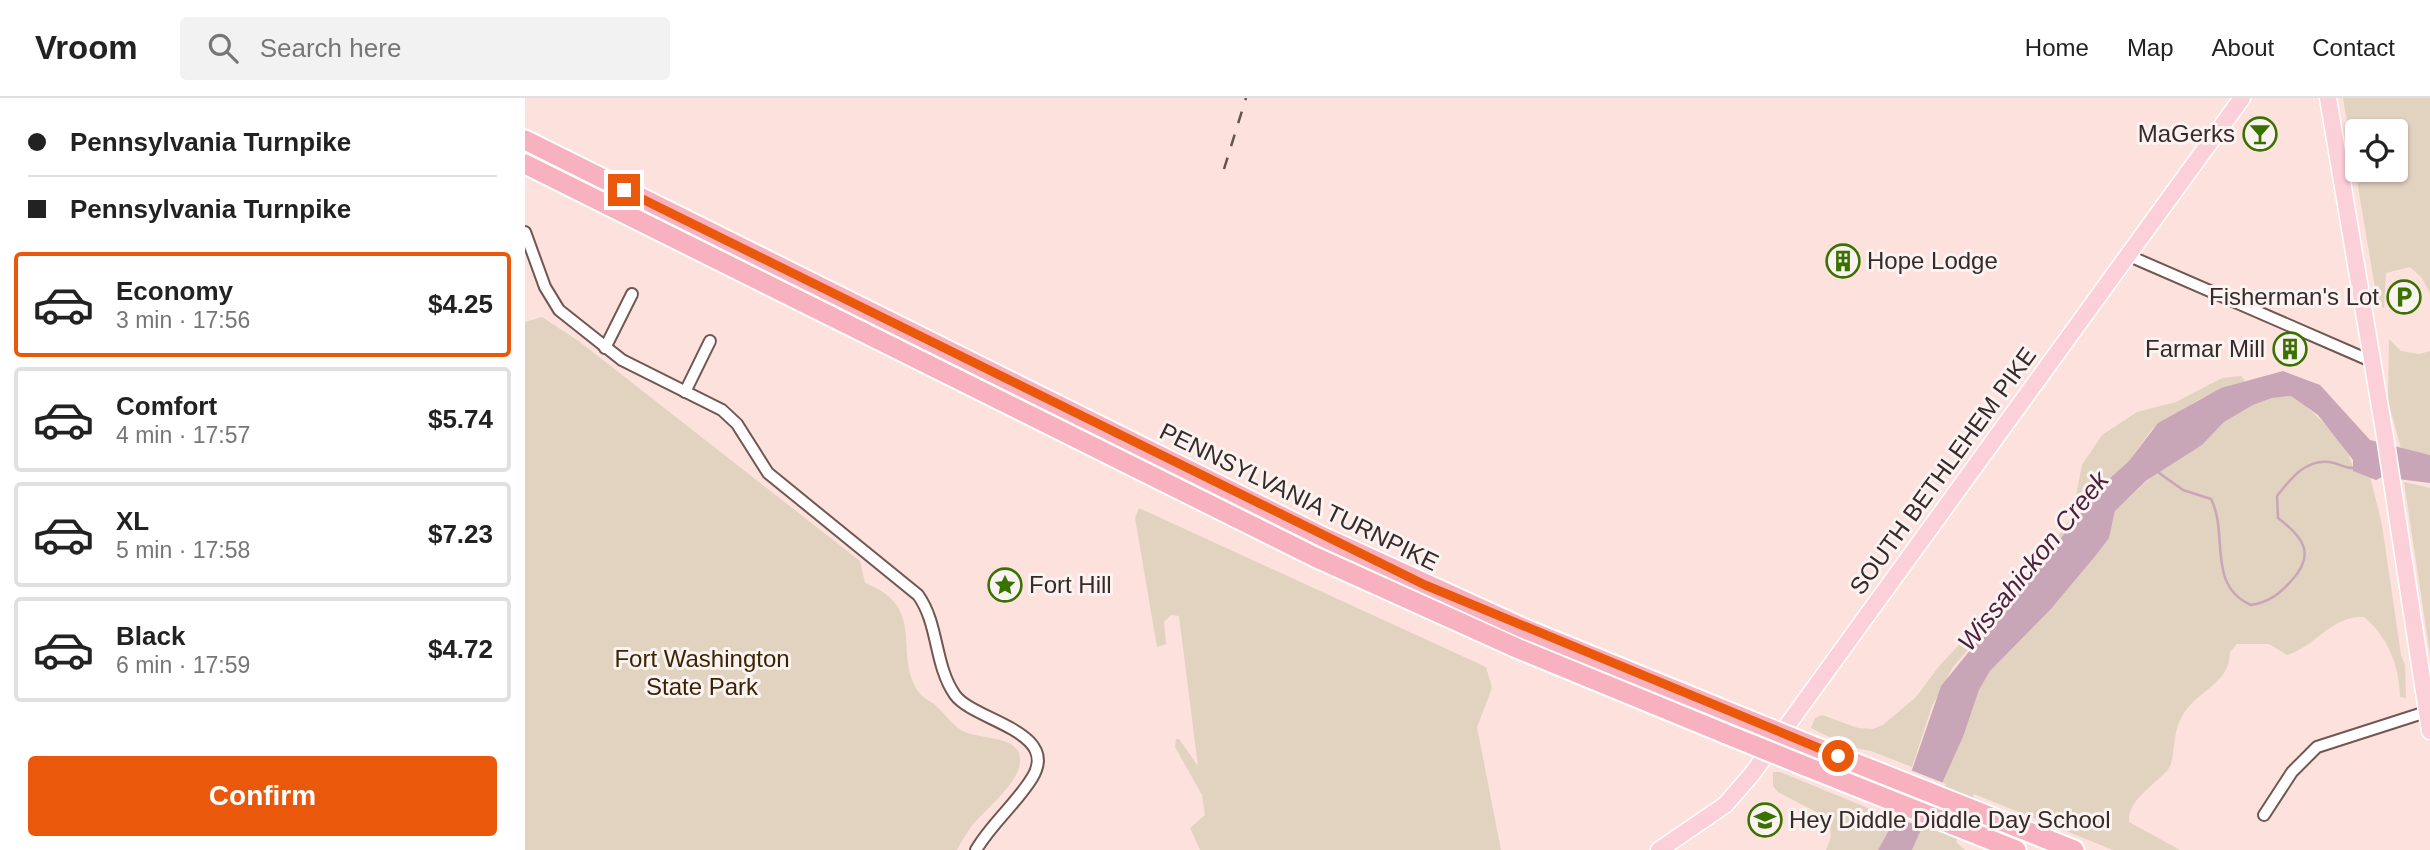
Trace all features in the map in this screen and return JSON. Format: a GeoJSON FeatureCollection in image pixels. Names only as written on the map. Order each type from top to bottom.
{"type":"FeatureCollection","features":[{"type":"Feature","properties":{"kind":"highway","name":"PENNSYLVANIA TURNPIKE"},"geometry":{"type":"LineString","coordinates":[[525,140],[1334,542],[1525,629],[2074,850]]}},
{"type":"Feature","properties":{"kind":"highway","name":"PENNSYLVANIA TURNPIKE"},"geometry":{"type":"LineString","coordinates":[[525,164],[1315,557],[1519,649],[2016,850]]}},
{"type":"Feature","properties":{"kind":"main road","name":"SOUTH BETHLEHEM PIKE"},"geometry":{"type":"LineString","coordinates":[[1660,850],[1725,805],[1752,774],[2242,98]]}},
{"type":"Feature","properties":{"kind":"main road"},"geometry":{"type":"LineString","coordinates":[[2328,98],[2392,479],[2430,731]]}},
{"type":"Feature","properties":{"kind":"street"},"geometry":{"type":"LineString","coordinates":[[525,232],[531,264],[553,303],[605,348],[729,415],[768,473],[908,585],[923,602],[930,617],[944,670],[958,699],[968,707],[1020,733],[1033,745],[1037,763],[1034,774],[976,850]]}},
{"type":"Feature","properties":{"kind":"street"},"geometry":{"type":"LineString","coordinates":[[2127,255],[2371,361]]}},
{"type":"Feature","properties":{"kind":"street"},"geometry":{"type":"LineString","coordinates":[[605,348],[632,294]]}},
{"type":"Feature","properties":{"kind":"street"},"geometry":{"type":"LineString","coordinates":[[685,392],[710,341]]}},
{"type":"Feature","properties":{"kind":"street"},"geometry":{"type":"LineString","coordinates":[[2264,815],[2292,772],[2317,747],[2426,712]]}},
{"type":"Feature","properties":{"kind":"green space"},"geometry":{"type":"Polygon","coordinates":[[[2343,98],[2430,98],[2430,293],[2422,278],[2410,267],[2386,273],[2384,308],[2378,305],[2357,182],[2408,182],[2408,119],[2347,119],[2343,98]]]}},
{"type":"Feature","properties":{"kind":"green space","name":"Fort Washington State Park"},"geometry":{"type":"Polygon","coordinates":[[[542,317],[580,342],[860,561],[865,583],[885,593],[897,606],[903,619],[908,665],[912,680],[921,695],[938,707],[961,730],[1004,741],[1018,750],[1019,767],[1009,786],[971,827],[957,850],[525,850],[525,322],[542,317]]]}},
{"type":"Feature","properties":{"kind":"green space"},"geometry":{"type":"Polygon","coordinates":[[[2389,339],[2401,351],[2419,354],[2430,351],[2430,455],[2401,448],[2388,401],[2389,339]]]}},
{"type":"Feature","properties":{"kind":"green space"},"geometry":{"type":"Polygon","coordinates":[[[2241,376],[2245,381],[2198,400],[2152,429],[2129,461],[2109,479],[2055,549],[1953,667],[1932,706],[1912,767],[1871,751],[1850,747],[1811,728],[1815,718],[1822,715],[1858,728],[1873,729],[1883,725],[1916,697],[1940,665],[2053,544],[2072,516],[2082,465],[2102,435],[2137,412],[2176,402],[2222,378],[2241,376]]]}},
{"type":"Feature","properties":{"kind":"green space"},"geometry":{"type":"Polygon","coordinates":[[[2291,396],[2330,429],[2346,451],[2353,470],[2370,476],[2382,525],[2401,655],[2405,665],[2406,698],[2400,697],[2398,674],[2391,652],[2379,633],[2364,617],[2343,621],[2287,655],[2269,644],[2237,644],[2230,652],[2229,663],[2220,679],[2191,705],[2180,720],[2169,768],[2138,799],[2130,814],[2129,822],[2180,850],[2113,850],[1974,794],[1956,842],[1965,850],[1912,850],[1963,737],[1979,690],[1990,671],[2051,609],[2097,554],[2109,538],[2115,511],[2160,469],[2202,445],[2224,422],[2253,405],[2272,398],[2291,396]]]}},
{"type":"Feature","properties":{"kind":"green space"},"geometry":{"type":"Polygon","coordinates":[[[2404,482],[2430,488],[2430,654],[2404,482]]]}},
{"type":"Feature","properties":{"kind":"green space"},"geometry":{"type":"Polygon","coordinates":[[[1139,508],[1486,667],[1492,688],[1477,727],[1501,850],[1200,850],[1190,828],[1205,815],[1202,795],[1175,747],[1176,739],[1179,739],[1198,766],[1179,616],[1171,615],[1164,622],[1166,644],[1157,647],[1135,518],[1139,508]]]}},
{"type":"Feature","properties":{"kind":"green space"},"geometry":{"type":"Polygon","coordinates":[[[1773,772],[1780,772],[1895,819],[1878,850],[1826,850],[1831,837],[1830,824],[1820,814],[1778,792],[1773,786],[1773,772]]]}},
{"type":"Feature","properties":{"kind":"shaded area"},"geometry":{"type":"Polygon","coordinates":[[[2283,371],[2320,385],[2370,440],[2430,455],[2430,483],[2382,477],[2376,480],[2353,471],[2353,460],[2318,415],[2291,396],[2272,398],[2253,405],[2224,422],[2202,445],[2147,480],[2115,511],[2109,538],[2097,554],[2051,609],[1990,671],[1979,690],[1963,737],[1912,850],[1878,850],[1895,819],[1941,686],[2109,479],[2129,461],[2158,423],[2221,388],[2283,371]]]}},
{"type":"Feature","properties":{"kind":"pier"},"geometry":{"type":"Polygon","coordinates":[[[1908,769],[1946,784],[1926,829],[1893,816],[1908,769]]]}},
{"type":"Feature","properties":{"kind":"waterway"},"geometry":{"type":"LineString","coordinates":[[2155,470],[2183,490],[2211,499],[2219,528],[2223,572],[2228,585],[2237,596],[2251,605],[2279,593],[2299,571],[2305,554],[2300,539],[2278,518],[2277,496],[2301,470],[2316,463],[2334,463],[2356,468]]}},
{"type":"Feature","properties":{"kind":"railway"},"geometry":{"type":"LineString","coordinates":[[1224,169],[1246,98]]}},
{"type":"Feature","properties":{"kind":"place","name":"MaGerks"},"geometry":{"type":"Point","coordinates":[2260,134]}},
{"type":"Feature","properties":{"kind":"place","name":"Hope Lodge"},"geometry":{"type":"Point","coordinates":[1843,261]}},
{"type":"Feature","properties":{"kind":"place","name":"Fisherman's Lot"},"geometry":{"type":"Point","coordinates":[2404,297]}},
{"type":"Feature","properties":{"kind":"place","name":"Farmar Mill"},"geometry":{"type":"Point","coordinates":[2290,349]}},
{"type":"Feature","properties":{"kind":"place","name":"Fort Hill"},"geometry":{"type":"Point","coordinates":[1005,585]}},
{"type":"Feature","properties":{"kind":"place","name":"Hey Diddle Diddle Day School"},"geometry":{"type":"Point","coordinates":[1765,820]}},
{"type":"Feature","properties":{"kind":"route"},"geometry":{"type":"LineString","coordinates":[[624,190],[1190,472],[1425,585],[1525,629],[1838,756]]}},
{"type":"Feature","properties":{"kind":"water label","name":"Wissahickon Creek"},"geometry":{"type":"Point","coordinates":[2033,561]}}]}
